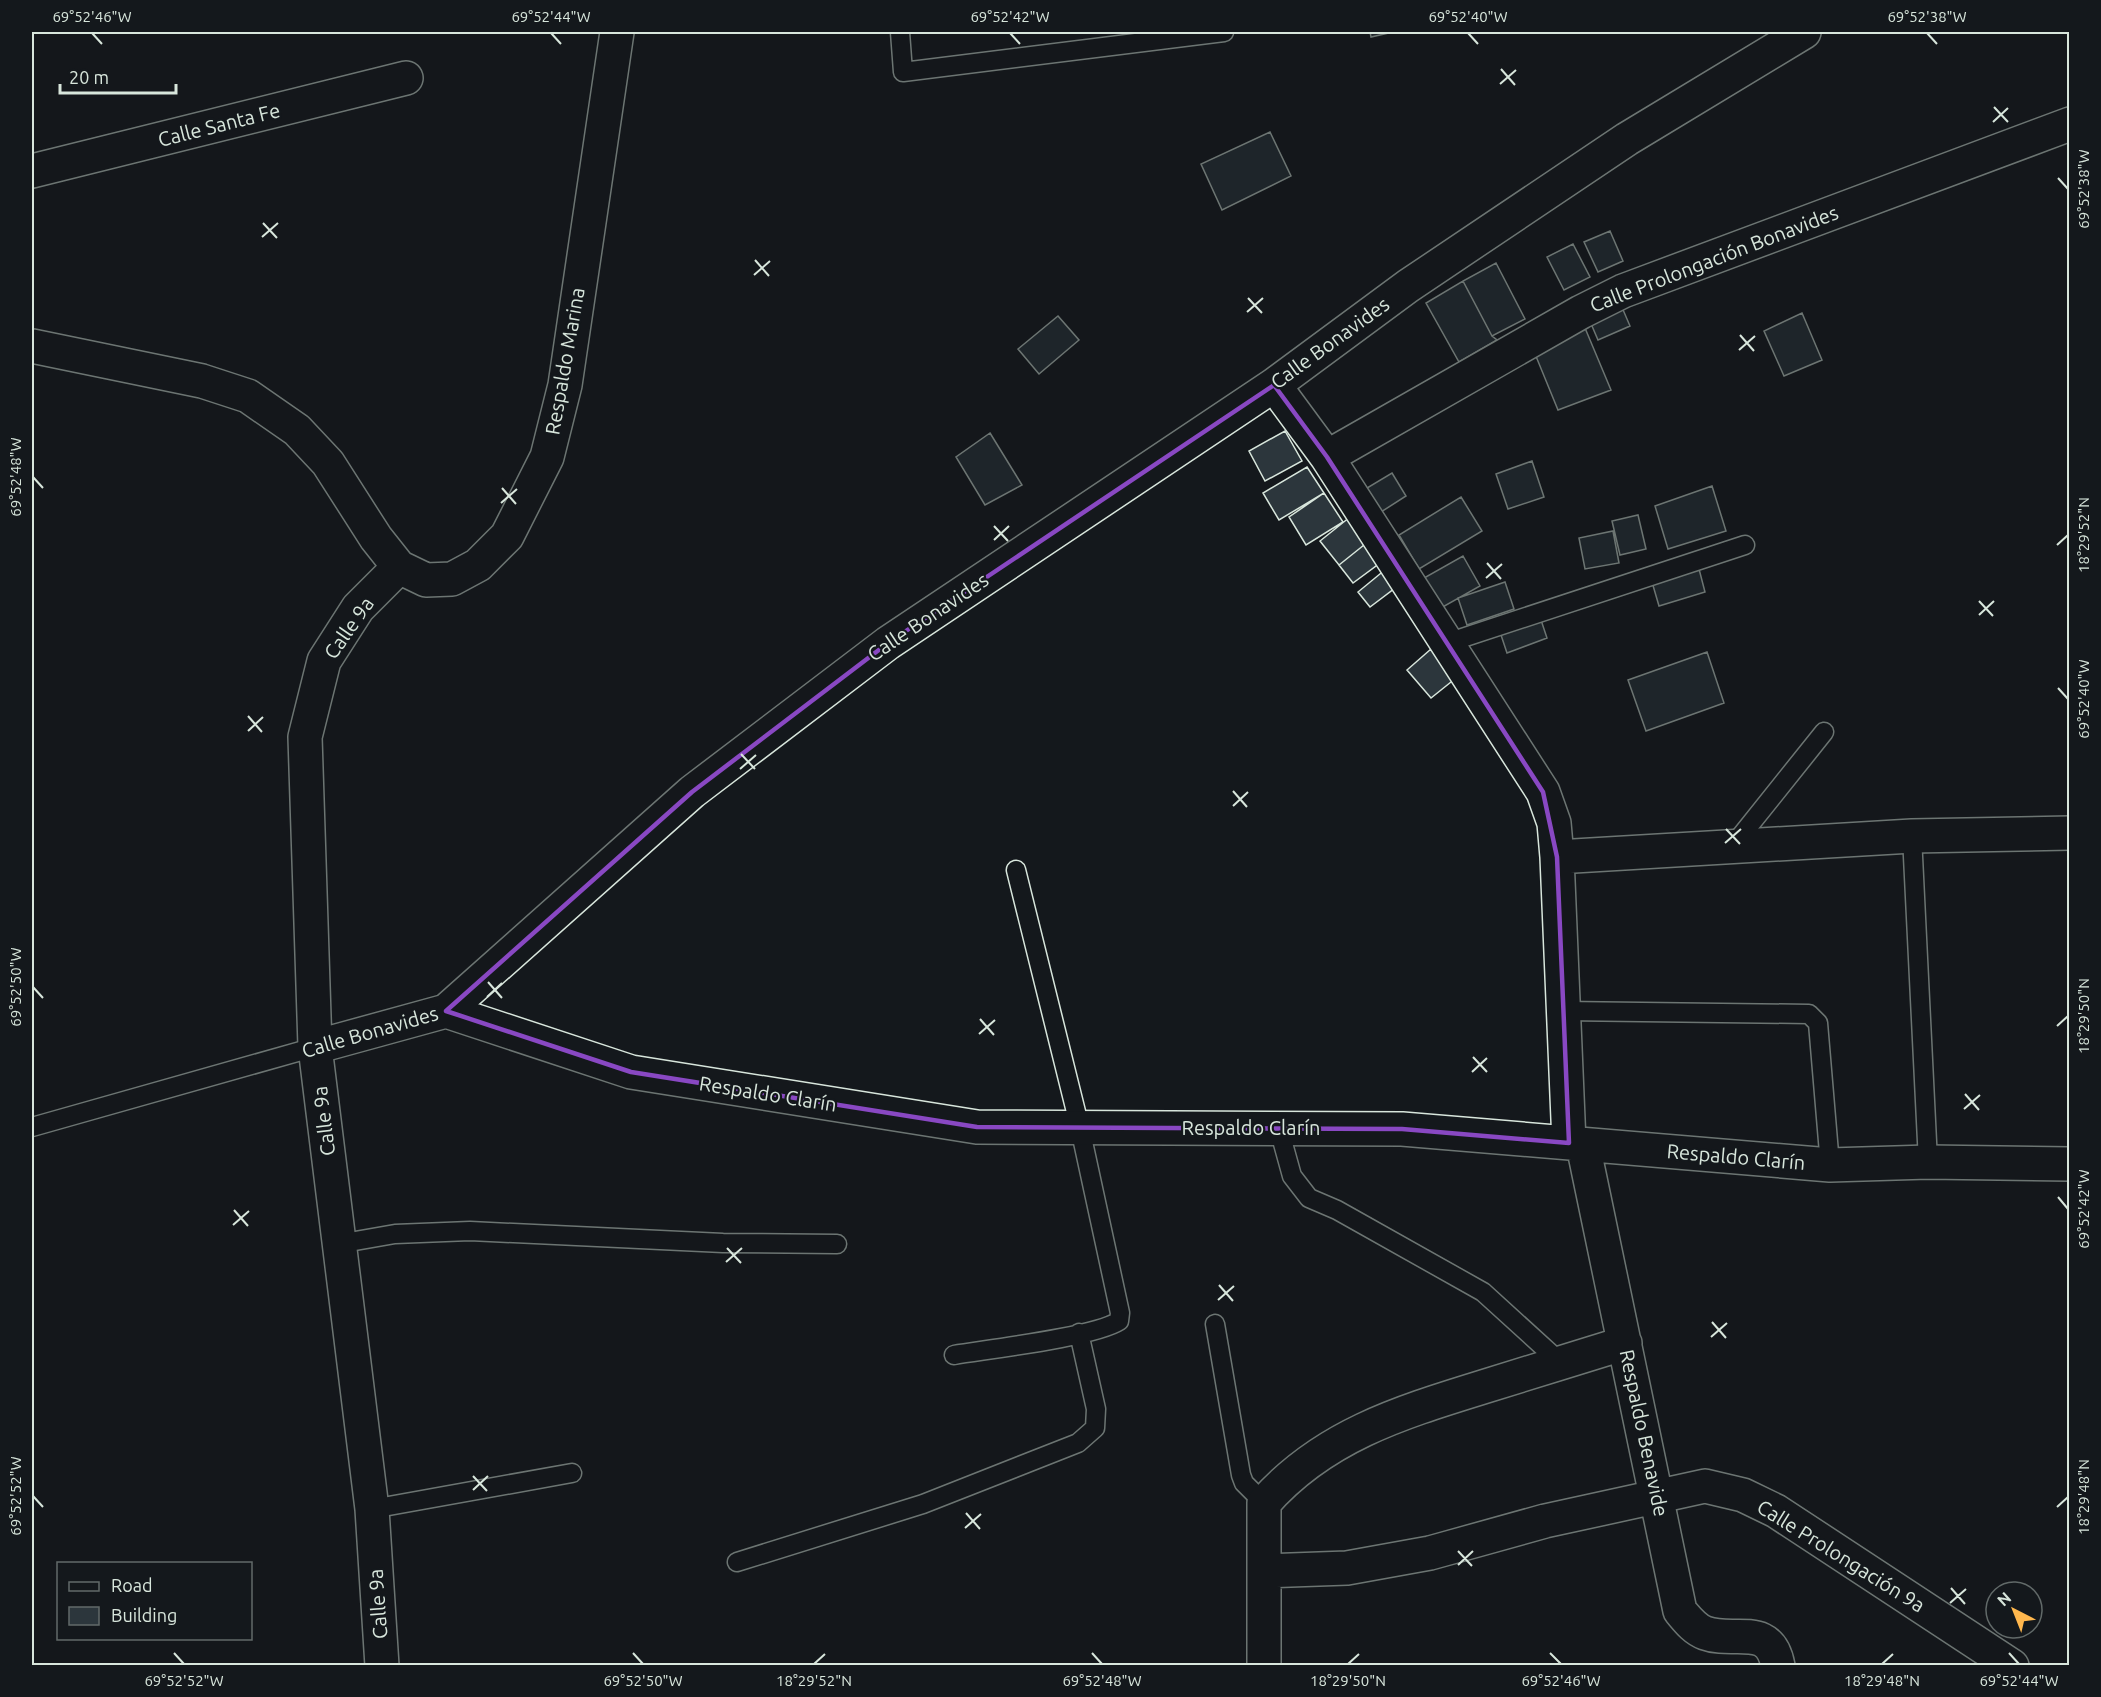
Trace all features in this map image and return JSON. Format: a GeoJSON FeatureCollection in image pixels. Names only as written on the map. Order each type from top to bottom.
{"type":"FeatureCollection","features":[{"type":"Feature","properties":{"kind":"street","name":"Respaldo Marina"},"geometry":{"type":"LineString","coordinates":[[32,346],[202,381],[248,396],[297,430],[328,463],[376,538],[399,567],[426,580],[452,579],[478,564],[507,536],[547,457],[565,385],[617,32]]}},
{"type":"Feature","properties":{"kind":"street","name":"Calle Bonavides"},"geometry":{"type":"LineString","coordinates":[[315,1047],[446,1011],[692,792],[888,643],[1274,385],[1408,286],[1617,146],[1804,32]]}},
{"type":"Feature","properties":{"kind":"street","name":"Calle Santa Fe"},"geometry":{"type":"LineString","coordinates":[[32,171],[406,78]]}},
{"type":"Feature","properties":{"kind":"street","name":"Calle Prolongación Bonavides"},"geometry":{"type":"LineString","coordinates":[[1327,457],[1581,312],[1623,291],[2070,124]]}},
{"type":"Feature","properties":{"kind":"street"},"geometry":{"type":"LineString","coordinates":[[1274,385],[1327,457]]}},
{"type":"Feature","properties":{"kind":"street","name":"Respaldo Benavide"},"geometry":{"type":"LineString","coordinates":[[1327,457],[1543,792],[1554,823],[1563,1011],[1576,1144],[1625,1343],[1658,1494],[1680,1611],[1691,1624],[1705,1634],[1761,1638],[1770,1645],[1777,1661]]}},
{"type":"Feature","properties":{"kind":"street","name":"Calle 9a"},"geometry":{"type":"LineString","coordinates":[[382,1665],[372,1509],[315,1047],[305,737],[324,661],[358,608],[399,567]]}},
{"type":"Feature","properties":{"kind":"street"},"geometry":{"type":"LineString","coordinates":[[1557,857],[1912,836],[2070,833]]}},
{"type":"Feature","properties":{"kind":"street","name":"Respaldo Clarín"},"geometry":{"type":"LineString","coordinates":[[446,1011],[631,1072],[976,1127],[1402,1129],[1830,1165],[1928,1162],[2070,1164]]}},
{"type":"Feature","properties":{"kind":"street"},"geometry":{"type":"LineString","coordinates":[[1264,1665],[1264,1503],[1287,1477],[1328,1449],[1407,1410],[1625,1343]]}},
{"type":"Feature","properties":{"kind":"street","name":"Calle Prolongación 9a"},"geometry":{"type":"LineString","coordinates":[[1264,1571],[1347,1568],[1430,1553],[1545,1521],[1658,1494],[1705,1486],[1743,1495],[1768,1507],[2012,1665]]}},
{"type":"Feature","properties":{"kind":"lane"},"geometry":{"type":"LineString","coordinates":[[900,32],[903,72],[1224,32]]}},
{"type":"Feature","properties":{"kind":"lane"},"geometry":{"type":"LineString","coordinates":[[1447,644],[1745,545]]}},
{"type":"Feature","properties":{"kind":"lane"},"geometry":{"type":"LineString","coordinates":[[1732,847],[1824,732]]}},
{"type":"Feature","properties":{"kind":"lane"},"geometry":{"type":"LineString","coordinates":[[1912,836],[1928,1162]]}},
{"type":"Feature","properties":{"kind":"lane"},"geometry":{"type":"LineString","coordinates":[[954,1355],[1079,1333],[1111,1326],[1119,1321],[1120,1313],[1080,1128],[1016,870]]}},
{"type":"Feature","properties":{"kind":"lane"},"geometry":{"type":"LineString","coordinates":[[1563,1011],[1809,1014],[1815,1017],[1818,1023],[1830,1165]]}},
{"type":"Feature","properties":{"kind":"lane","name":"Calle Bonavides"},"geometry":{"type":"LineString","coordinates":[[32,1127],[315,1047]]}},
{"type":"Feature","properties":{"kind":"lane"},"geometry":{"type":"LineString","coordinates":[[1280,1129],[1292,1176],[1310,1198],[1337,1210],[1483,1292],[1561,1363]]}},
{"type":"Feature","properties":{"kind":"lane"},"geometry":{"type":"LineString","coordinates":[[338,1244],[395,1234],[470,1231],[723,1243],[837,1244]]}},
{"type":"Feature","properties":{"kind":"lane"},"geometry":{"type":"LineString","coordinates":[[1215,1324],[1241,1475],[1244,1483],[1264,1503]]}},
{"type":"Feature","properties":{"kind":"lane"},"geometry":{"type":"LineString","coordinates":[[737,1562],[923,1504],[1078,1443],[1095,1428],[1096,1409],[1079,1333]]}},
{"type":"Feature","properties":{"kind":"lane"},"geometry":{"type":"LineString","coordinates":[[372,1509],[572,1473]]}},
{"type":"Feature","properties":{"kind":"highlighted area"},"geometry":{"type":"Polygon","coordinates":[[[1274,385],[1327,457],[1543,792],[1557,857],[1569,1143],[1402,1129],[977,1127],[631,1072],[446,1011],[692,792],[888,643],[1274,385]]]}},
{"type":"Feature","properties":{"kind":"building"},"geometry":{"type":"Polygon","coordinates":[[[1370,32],[1393,32],[1371,37],[1370,32]]]}},
{"type":"Feature","properties":{"kind":"building"},"geometry":{"type":"Polygon","coordinates":[[[1270,132],[1291,176],[1222,210],[1201,164],[1270,132]]]}},
{"type":"Feature","properties":{"kind":"building"},"geometry":{"type":"Polygon","coordinates":[[[1610,231],[1623,261],[1598,272],[1584,242],[1610,231]]]}},
{"type":"Feature","properties":{"kind":"building"},"geometry":{"type":"Polygon","coordinates":[[[1573,244],[1590,277],[1564,290],[1547,257],[1573,244]]]}},
{"type":"Feature","properties":{"kind":"building"},"geometry":{"type":"Polygon","coordinates":[[[1496,263],[1525,319],[1492,336],[1463,281],[1496,263]]]}},
{"type":"Feature","properties":{"kind":"building"},"geometry":{"type":"Polygon","coordinates":[[[1463,281],[1492,336],[1497,340],[1459,362],[1426,303],[1463,281]]]}},
{"type":"Feature","properties":{"kind":"building"},"geometry":{"type":"Polygon","coordinates":[[[1618,298],[1630,326],[1598,340],[1586,312],[1618,298]]]}},
{"type":"Feature","properties":{"kind":"building"},"geometry":{"type":"Polygon","coordinates":[[[1802,313],[1822,360],[1784,376],[1764,331],[1802,313]]]}},
{"type":"Feature","properties":{"kind":"building"},"geometry":{"type":"Polygon","coordinates":[[[1058,316],[1079,340],[1039,374],[1018,349],[1058,316]]]}},
{"type":"Feature","properties":{"kind":"building"},"geometry":{"type":"Polygon","coordinates":[[[1585,328],[1611,390],[1558,410],[1533,349],[1585,328]]]}},
{"type":"Feature","properties":{"kind":"building"},"geometry":{"type":"Polygon","coordinates":[[[1285,431],[1302,461],[1265,481],[1249,451],[1285,431]]]}},
{"type":"Feature","properties":{"kind":"building"},"geometry":{"type":"Polygon","coordinates":[[[990,433],[1022,485],[985,505],[956,457],[990,433]]]}},
{"type":"Feature","properties":{"kind":"building"},"geometry":{"type":"Polygon","coordinates":[[[1532,461],[1544,497],[1508,509],[1496,474],[1532,461]]]}},
{"type":"Feature","properties":{"kind":"building"},"geometry":{"type":"Polygon","coordinates":[[[1307,467],[1324,493],[1279,520],[1263,493],[1307,467]]]}},
{"type":"Feature","properties":{"kind":"building"},"geometry":{"type":"Polygon","coordinates":[[[1392,473],[1406,496],[1381,512],[1367,488],[1392,473]]]}},
{"type":"Feature","properties":{"kind":"building"},"geometry":{"type":"Polygon","coordinates":[[[1712,486],[1726,531],[1668,549],[1655,506],[1712,486]]]}},
{"type":"Feature","properties":{"kind":"building"},"geometry":{"type":"Polygon","coordinates":[[[1324,493],[1343,522],[1306,545],[1289,517],[1324,493]]]}},
{"type":"Feature","properties":{"kind":"building"},"geometry":{"type":"Polygon","coordinates":[[[1461,497],[1482,531],[1419,569],[1399,535],[1461,497]]]}},
{"type":"Feature","properties":{"kind":"building"},"geometry":{"type":"Polygon","coordinates":[[[1638,515],[1646,549],[1620,555],[1612,521],[1638,515]]]}},
{"type":"Feature","properties":{"kind":"building"},"geometry":{"type":"Polygon","coordinates":[[[1350,517],[1369,541],[1339,565],[1320,541],[1350,517]]]}},
{"type":"Feature","properties":{"kind":"building"},"geometry":{"type":"Polygon","coordinates":[[[1613,531],[1619,563],[1585,569],[1579,538],[1613,531]]]}},
{"type":"Feature","properties":{"kind":"building"},"geometry":{"type":"Polygon","coordinates":[[[1369,541],[1384,560],[1353,583],[1339,565],[1369,541]]]}},
{"type":"Feature","properties":{"kind":"building"},"geometry":{"type":"Polygon","coordinates":[[[1463,556],[1480,586],[1441,608],[1424,578],[1463,556]]]}},
{"type":"Feature","properties":{"kind":"building"},"geometry":{"type":"Polygon","coordinates":[[[1386,569],[1399,585],[1370,607],[1358,592],[1386,569]]]}},
{"type":"Feature","properties":{"kind":"building"},"geometry":{"type":"Polygon","coordinates":[[[1699,569],[1705,592],[1659,606],[1652,582],[1699,569]]]}},
{"type":"Feature","properties":{"kind":"building"},"geometry":{"type":"Polygon","coordinates":[[[1505,582],[1514,609],[1467,625],[1458,598],[1505,582]]]}},
{"type":"Feature","properties":{"kind":"building"},"geometry":{"type":"Polygon","coordinates":[[[1541,620],[1547,638],[1507,653],[1501,635],[1541,620]]]}},
{"type":"Feature","properties":{"kind":"building"},"geometry":{"type":"Polygon","coordinates":[[[1431,649],[1456,678],[1431,698],[1407,670],[1431,649]]]}},
{"type":"Feature","properties":{"kind":"building"},"geometry":{"type":"Polygon","coordinates":[[[1707,652],[1724,703],[1646,731],[1628,680],[1707,652]]]}}]}
